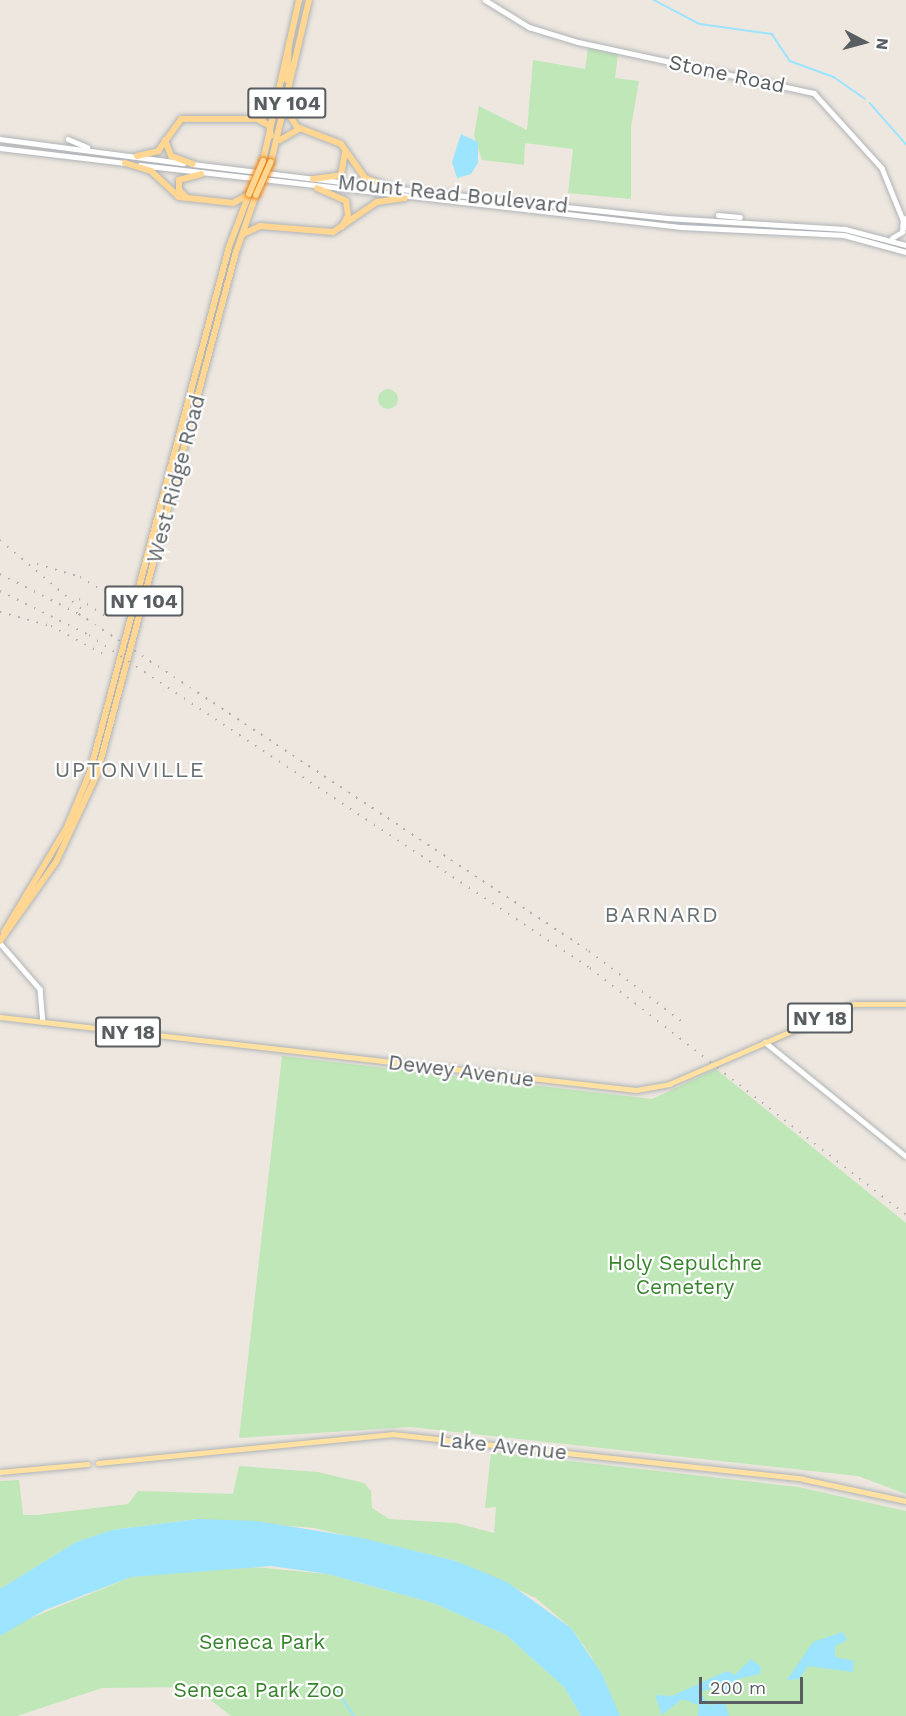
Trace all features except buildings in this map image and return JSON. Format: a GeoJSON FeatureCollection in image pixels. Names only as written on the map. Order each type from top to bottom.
{"type":"FeatureCollection","features":[{"type":"Feature","properties":{"kind":"highway","name":"West Ridge Road"},"geometry":{"type":"LineString","coordinates":[[0,941],[67,827],[90,772],[236,225],[270,142],[288,41],[299,0]]}},
{"type":"Feature","properties":{"kind":"highway","name":"West Ridge Road"},"geometry":{"type":"LineString","coordinates":[[0,941],[56,862],[97,774],[239,240],[276,149],[309,0]]}},
{"type":"Feature","properties":{"kind":"highway"},"geometry":{"type":"LineString","coordinates":[[288,41],[288,96]]}},
{"type":"Feature","properties":{"kind":"highway"},"geometry":{"type":"LineString","coordinates":[[137,156],[156,152],[166,133],[186,117],[255,119],[269,116],[279,101]]}},
{"type":"Feature","properties":{"kind":"highway"},"geometry":{"type":"LineString","coordinates":[[286,105],[290,121],[305,130],[341,144],[365,178],[392,188]]}},
{"type":"Feature","properties":{"kind":"highway"},"geometry":{"type":"LineString","coordinates":[[255,119],[269,126],[270,142]]}},
{"type":"Feature","properties":{"kind":"highway"},"geometry":{"type":"LineString","coordinates":[[276,149],[286,132],[305,130]]}},
{"type":"Feature","properties":{"kind":"highway"},"geometry":{"type":"LineString","coordinates":[[166,133],[168,153],[193,164]]}},
{"type":"Feature","properties":{"kind":"highway"},"geometry":{"type":"LineString","coordinates":[[313,179],[344,172],[347,159],[341,144]]}},
{"type":"Feature","properties":{"kind":"highway"},"geometry":{"type":"LineString","coordinates":[[125,163],[151,171],[178,196],[227,203],[249,194]]}},
{"type":"Feature","properties":{"kind":"highway"},"geometry":{"type":"LineString","coordinates":[[190,197],[179,192],[179,181],[201,174]]}},
{"type":"Feature","properties":{"kind":"highway"},"geometry":{"type":"LineString","coordinates":[[317,188],[346,201],[348,216],[337,231]]}},
{"type":"Feature","properties":{"kind":"highway"},"geometry":{"type":"LineString","coordinates":[[239,240],[249,228],[264,226],[337,231],[377,202],[405,198]]}},
{"type":"Feature","properties":{"kind":"highway"},"geometry":{"type":"LineString","coordinates":[[227,203],[235,211],[236,225]]}},
{"type":"Feature","properties":{"kind":"highway"},"geometry":{"type":"LineString","coordinates":[[251,207],[253,219],[264,226]]}},
{"type":"Feature","properties":{"kind":"main road","name":"Stone Road"},"geometry":{"type":"LineString","coordinates":[[485,0],[529,27],[578,42],[814,93],[882,168],[906,227]]}},
{"type":"Feature","properties":{"kind":"main road"},"geometry":{"type":"LineString","coordinates":[[69,139],[102,150]]}},
{"type":"Feature","properties":{"kind":"main road","name":"Mount Read Boulevard"},"geometry":{"type":"LineString","coordinates":[[0,140],[102,150],[313,179],[667,218],[760,220],[886,238],[906,245]]}},
{"type":"Feature","properties":{"kind":"main road","name":"Mount Read Boulevard"},"geometry":{"type":"LineString","coordinates":[[0,148],[317,188],[681,227],[844,235],[906,252]]}},
{"type":"Feature","properties":{"kind":"main road"},"geometry":{"type":"LineString","coordinates":[[718,215],[760,220]]}},
{"type":"Feature","properties":{"kind":"main road"},"geometry":{"type":"LineString","coordinates":[[886,238],[900,235],[903,218]]}},
{"type":"Feature","properties":{"kind":"main road"},"geometry":{"type":"LineString","coordinates":[[0,941],[40,989],[43,1022]]}},
{"type":"Feature","properties":{"kind":"main road","name":"Dewey Avenue"},"geometry":{"type":"LineString","coordinates":[[0,1017],[622,1089],[669,1084],[860,1002],[906,1004]]}},
{"type":"Feature","properties":{"kind":"main road"},"geometry":{"type":"LineString","coordinates":[[765,1042],[906,1156]]}},
{"type":"Feature","properties":{"kind":"main road","name":"Lake Avenue"},"geometry":{"type":"LineString","coordinates":[[98,1463],[405,1435],[803,1479],[906,1501]]}},
{"type":"Feature","properties":{"kind":"main road"},"geometry":{"type":"LineString","coordinates":[[0,1472],[88,1464]]}},
{"type":"Feature","properties":{"kind":"green space"},"geometry":{"type":"Polygon","coordinates":[[[588,48],[618,54],[615,78],[639,81],[631,127],[631,199],[568,193],[573,149],[525,143],[524,165],[482,160],[474,136],[479,106],[527,130],[533,60],[585,69],[588,48]]]}},
{"type":"Feature","properties":{"kind":"green space"},"geometry":{"type":"Polygon","coordinates":[[[388,389],[395,392],[398,399],[395,406],[388,409],[381,406],[378,399],[381,392],[388,389]]]}},
{"type":"Feature","properties":{"kind":"green space","name":"Holy Sepulchre Cemetery"},"geometry":{"type":"Polygon","coordinates":[[[282,1056],[652,1099],[716,1069],[906,1223],[906,1494],[858,1476],[410,1427],[239,1438],[282,1056]]]}},
{"type":"Feature","properties":{"kind":"green space"},"geometry":{"type":"Polygon","coordinates":[[[491,1452],[798,1487],[906,1511],[906,1716],[620,1716],[591,1656],[571,1628],[536,1598],[456,1561],[314,1528],[198,1519],[112,1530],[76,1542],[0,1589],[0,1481],[19,1480],[23,1515],[37,1515],[128,1504],[138,1491],[233,1494],[239,1466],[318,1472],[364,1483],[371,1491],[372,1508],[389,1519],[456,1523],[494,1533],[496,1507],[485,1508],[491,1452]]]}},
{"type":"Feature","properties":{"kind":"green space","name":"Seneca Park"},"geometry":{"type":"Polygon","coordinates":[[[244,1566],[328,1574],[433,1603],[506,1635],[564,1687],[581,1716],[231,1716],[194,1687],[102,1688],[17,1716],[0,1716],[0,1636],[24,1621],[131,1577],[244,1566]]]}},
{"type":"Feature","properties":{"kind":"water"},"geometry":{"type":"Polygon","coordinates":[[[461,134],[478,142],[478,163],[471,174],[457,178],[452,162],[461,134]]]}},
{"type":"Feature","properties":{"kind":"water"},"geometry":{"type":"Polygon","coordinates":[[[198,1519],[256,1521],[362,1538],[456,1561],[507,1582],[571,1628],[602,1674],[620,1716],[581,1716],[564,1687],[506,1635],[433,1603],[328,1574],[271,1566],[131,1577],[45,1610],[0,1636],[0,1589],[76,1542],[112,1530],[198,1519]]]}},
{"type":"Feature","properties":{"kind":"water"},"geometry":{"type":"Polygon","coordinates":[[[843,1632],[847,1640],[835,1646],[835,1657],[854,1661],[853,1672],[808,1666],[799,1679],[787,1680],[813,1642],[843,1632]]]}},
{"type":"Feature","properties":{"kind":"water"},"geometry":{"type":"Polygon","coordinates":[[[751,1659],[761,1667],[760,1674],[737,1679],[734,1694],[712,1688],[701,1692],[708,1705],[725,1703],[729,1716],[698,1716],[699,1705],[682,1699],[662,1715],[655,1695],[672,1696],[727,1671],[735,1675],[751,1659]]]}},
{"type":"Feature","properties":{"kind":"waterway"},"geometry":{"type":"LineString","coordinates":[[654,0],[700,24],[772,34],[790,61],[834,77],[865,99]]}},
{"type":"Feature","properties":{"kind":"waterway"},"geometry":{"type":"LineString","coordinates":[[870,103],[906,144]]}},
{"type":"Feature","properties":{"kind":"waterway"},"geometry":{"type":"LineString","coordinates":[[334,1686],[354,1716]]}},
{"type":"Feature","properties":{"kind":"railway"},"geometry":{"type":"LineString","coordinates":[[0,540],[84,611]]}},
{"type":"Feature","properties":{"kind":"railway"},"geometry":{"type":"LineString","coordinates":[[37,564],[80,577],[118,600]]}},
{"type":"Feature","properties":{"kind":"railway"},"geometry":{"type":"LineString","coordinates":[[0,574],[79,614],[589,951],[684,1023]]}},
{"type":"Feature","properties":{"kind":"railway"},"geometry":{"type":"LineString","coordinates":[[0,591],[89,635],[590,968],[906,1215]]}},
{"type":"Feature","properties":{"kind":"railway"},"geometry":{"type":"LineString","coordinates":[[79,599],[107,617]]}},
{"type":"Feature","properties":{"kind":"railway"},"geometry":{"type":"LineString","coordinates":[[0,612],[51,626],[105,655]]}},
{"type":"Feature","properties":{"kind":"district","name":"UPTONVILLE"},"geometry":{"type":"Point","coordinates":[130,770]}},
{"type":"Feature","properties":{"kind":"district","name":"BARNARD"},"geometry":{"type":"Point","coordinates":[662,915]}},
{"type":"Feature","properties":{"kind":"park label","name":"Seneca Park Zoo"},"geometry":{"type":"Point","coordinates":[259,1690]}}]}
